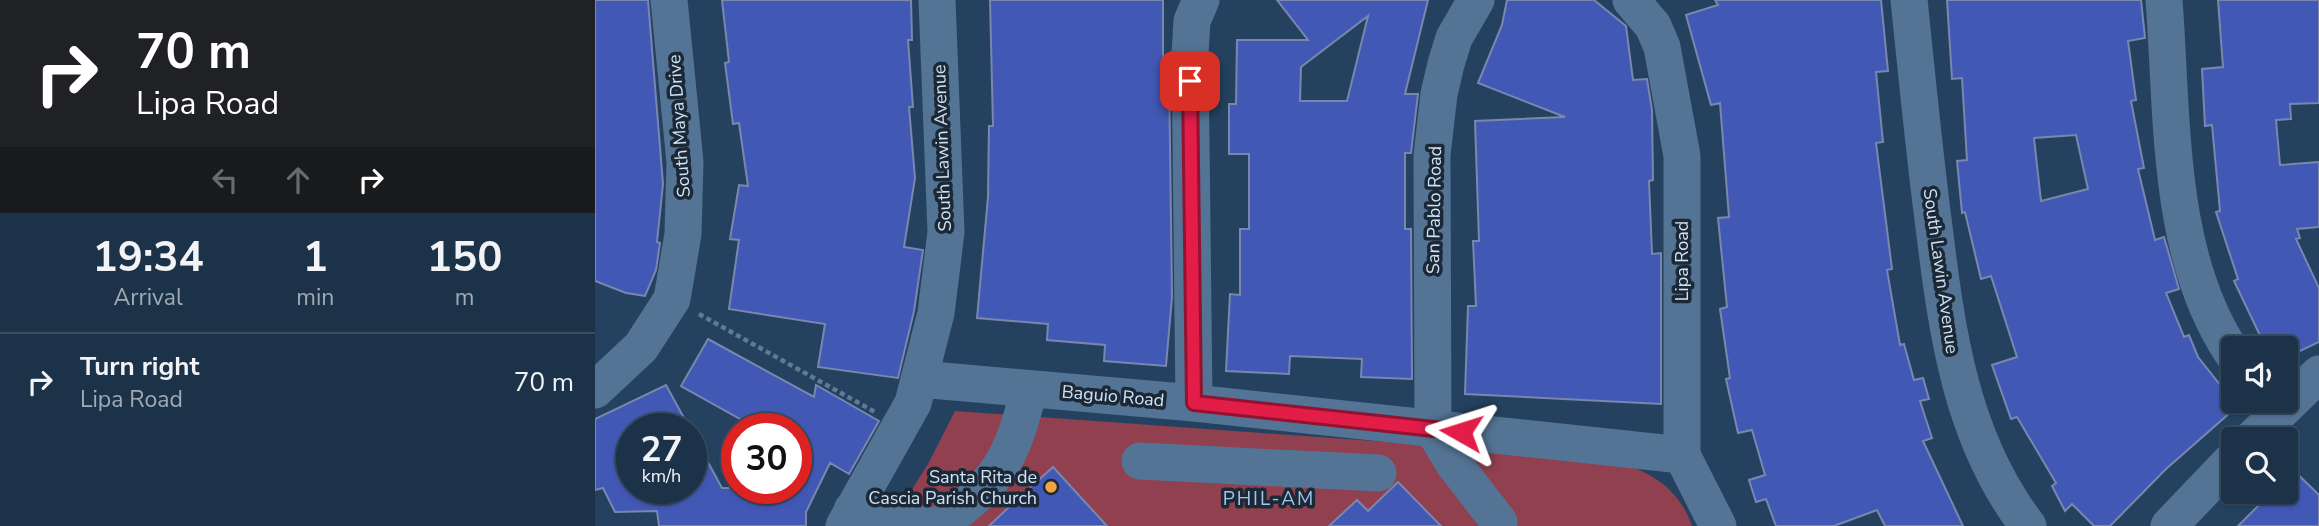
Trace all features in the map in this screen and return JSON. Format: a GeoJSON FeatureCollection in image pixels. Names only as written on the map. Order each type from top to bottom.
{"type":"FeatureCollection","features":[{"type":"Feature","properties":{"kind":"street","name":"South Maya Drive"},"geometry":{"type":"LineString","coordinates":[[595,390],[641,347],[672,299],[683,234],[685,162],[669,0]]}},
{"type":"Feature","properties":{"kind":"street","name":"South Lawin Avenue"},"geometry":{"type":"LineString","coordinates":[[848,518],[913,402],[936,313],[946,232],[937,0]]}},
{"type":"Feature","properties":{"kind":"street"},"geometry":{"type":"LineString","coordinates":[[1194,403],[1190,54],[1192,21],[1201,0]]}},
{"type":"Feature","properties":{"kind":"street","name":"San Pablo Road"},"geometry":{"type":"LineString","coordinates":[[1433,429],[1432,155],[1439,94],[1446,64],[1454,38],[1476,0]]}},
{"type":"Feature","properties":{"kind":"street","name":"Lipa Road"},"geometry":{"type":"LineString","coordinates":[[1631,0],[1653,26],[1662,47],[1682,156],[1682,455],[1718,526]]}},
{"type":"Feature","properties":{"kind":"street","name":"South Lawin Avenue"},"geometry":{"type":"LineString","coordinates":[[1909,0],[1947,333],[1978,442],[2005,495],[2028,526]]}},
{"type":"Feature","properties":{"kind":"street"},"geometry":{"type":"LineString","coordinates":[[2164,0],[2178,188],[2185,238],[2203,300],[2223,336]]}},
{"type":"Feature","properties":{"kind":"street","name":"Baguio Road"},"geometry":{"type":"LineString","coordinates":[[920,379],[1194,403],[1682,455]]}},
{"type":"Feature","properties":{"kind":"street"},"geometry":{"type":"LineString","coordinates":[[2264,419],[2315,382]]}},
{"type":"Feature","properties":{"kind":"street"},"geometry":{"type":"LineString","coordinates":[[938,526],[975,499],[1002,468],[1017,437],[1029,388]]}},
{"type":"Feature","properties":{"kind":"street"},"geometry":{"type":"LineString","coordinates":[[1433,429],[1454,464],[1499,522]]}},
{"type":"Feature","properties":{"kind":"street"},"geometry":{"type":"LineString","coordinates":[[1140,461],[1378,473]]}},
{"type":"Feature","properties":{"kind":"street"},"geometry":{"type":"LineString","coordinates":[[2169,526],[2221,472]]}},
{"type":"Feature","properties":{"kind":"street"},"geometry":{"type":"LineString","coordinates":[[848,518],[931,526]]}},
{"type":"Feature","properties":{"kind":"path"},"geometry":{"type":"LineString","coordinates":[[672,299],[901,426]]}},
{"type":"Feature","properties":{"kind":"shaded area"},"geometry":{"type":"Polygon","coordinates":[[[955,411],[1611,458],[1638,469],[1670,490],[1686,512],[1692,526],[889,526],[928,464],[955,411]]]}},
{"type":"Feature","properties":{"kind":"building"},"geometry":{"type":"Polygon","coordinates":[[[595,0],[648,0],[663,184],[656,270],[645,296],[626,293],[595,281],[595,0]]]}},
{"type":"Feature","properties":{"kind":"building"},"geometry":{"type":"Polygon","coordinates":[[[722,0],[911,0],[912,40],[908,40],[913,107],[909,107],[915,178],[904,247],[923,250],[914,311],[898,378],[818,367],[825,324],[729,309],[739,240],[730,239],[739,185],[748,186],[739,123],[733,124],[725,63],[729,62],[722,0]]]}},
{"type":"Feature","properties":{"kind":"building"},"geometry":{"type":"Polygon","coordinates":[[[990,0],[1163,0],[1163,71],[1169,71],[1172,297],[1166,366],[1104,361],[1105,345],[1047,340],[1048,324],[977,318],[988,197],[989,126],[993,126],[990,0]]]}},
{"type":"Feature","properties":{"kind":"building"},"geometry":{"type":"Polygon","coordinates":[[[1277,0],[1428,0],[1405,94],[1418,94],[1411,153],[1405,153],[1405,229],[1411,229],[1412,379],[1361,377],[1362,359],[1290,356],[1289,374],[1226,371],[1230,294],[1240,295],[1240,229],[1249,229],[1249,154],[1229,154],[1229,104],[1236,104],[1237,40],[1308,40],[1277,0]],[[1368,16],[1301,67],[1300,101],[1347,101],[1368,16]]]}},
{"type":"Feature","properties":{"kind":"building"},"geometry":{"type":"Polygon","coordinates":[[[1507,0],[1594,0],[1626,26],[1633,80],[1647,79],[1652,110],[1653,180],[1649,181],[1652,254],[1661,253],[1661,404],[1465,394],[1468,306],[1476,306],[1473,241],[1479,241],[1475,121],[1565,117],[1478,83],[1502,25],[1507,0]]]}},
{"type":"Feature","properties":{"kind":"building"},"geometry":{"type":"Polygon","coordinates":[[[1715,0],[1881,0],[1888,71],[1876,72],[1883,142],[1876,143],[1892,269],[1887,270],[1900,345],[1904,344],[1914,380],[1923,378],[1929,399],[1920,401],[1932,438],[1923,441],[1963,526],[1885,526],[1877,510],[1834,526],[1776,526],[1766,499],[1756,502],[1749,480],[1765,475],[1752,430],[1738,433],[1726,379],[1730,378],[1720,309],[1727,307],[1718,218],[1729,217],[1720,103],[1711,105],[1686,15],[1718,5],[1715,0]]]}},
{"type":"Feature","properties":{"kind":"building"},"geometry":{"type":"Polygon","coordinates":[[[1947,0],[2141,0],[2145,38],[2128,41],[2136,100],[2131,101],[2144,168],[2138,169],[2155,240],[2164,237],[2179,289],[2166,293],[2184,337],[2189,335],[2198,357],[2221,386],[2221,413],[2230,413],[2166,469],[2110,526],[2094,526],[2072,504],[2065,511],[2052,486],[2056,483],[2017,417],[2011,419],[1992,365],[2017,357],[1991,276],[1981,279],[1965,212],[1962,213],[1957,161],[1967,160],[1962,78],[1952,79],[1947,0]],[[2076,135],[2034,138],[2041,201],[2088,189],[2076,135]]]}},
{"type":"Feature","properties":{"kind":"building"},"geometry":{"type":"Polygon","coordinates":[[[2218,0],[2319,0],[2319,103],[2290,104],[2291,119],[2276,120],[2280,165],[2319,162],[2319,227],[2297,229],[2300,238],[2296,239],[2319,288],[2319,342],[2298,352],[2298,336],[2260,336],[2234,281],[2238,279],[2216,212],[2220,211],[2212,125],[2205,126],[2202,69],[2223,67],[2218,0]]]}},
{"type":"Feature","properties":{"kind":"building"},"geometry":{"type":"Polygon","coordinates":[[[708,339],[814,397],[816,385],[879,421],[849,474],[830,463],[812,500],[812,413],[729,413],[681,386],[708,339]]]}},
{"type":"Feature","properties":{"kind":"building"},"geometry":{"type":"Polygon","coordinates":[[[666,385],[681,413],[616,413],[616,504],[707,504],[707,460],[721,486],[721,504],[810,504],[806,512],[806,526],[659,526],[657,511],[615,512],[603,488],[595,490],[595,419],[666,385]]]}},
{"type":"Feature","properties":{"kind":"building","name":"Santa Rita de Cascia Parish Church"},"geometry":{"type":"Polygon","coordinates":[[[1053,467],[1107,526],[989,526],[1009,507],[1053,467]]]}},
{"type":"Feature","properties":{"kind":"building"},"geometry":{"type":"Polygon","coordinates":[[[2298,475],[2319,495],[2319,526],[2238,526],[2260,504],[2298,504],[2298,475]]]}},
{"type":"Feature","properties":{"kind":"building"},"geometry":{"type":"Polygon","coordinates":[[[1398,482],[1441,526],[1329,526],[1357,500],[1368,511],[1398,482]]]}},
{"type":"Feature","properties":{"kind":"place","name":"Santa Rita de Cascia Parish Church"},"geometry":{"type":"Point","coordinates":[1051,487]}},
{"type":"Feature","properties":{"kind":"district","name":"PHIL-AM"},"geometry":{"type":"Point","coordinates":[1269,499]}},
{"type":"Feature","properties":{"kind":"route"},"geometry":{"type":"LineString","coordinates":[[1190,81],[1194,403],[1461,432]]}}]}
